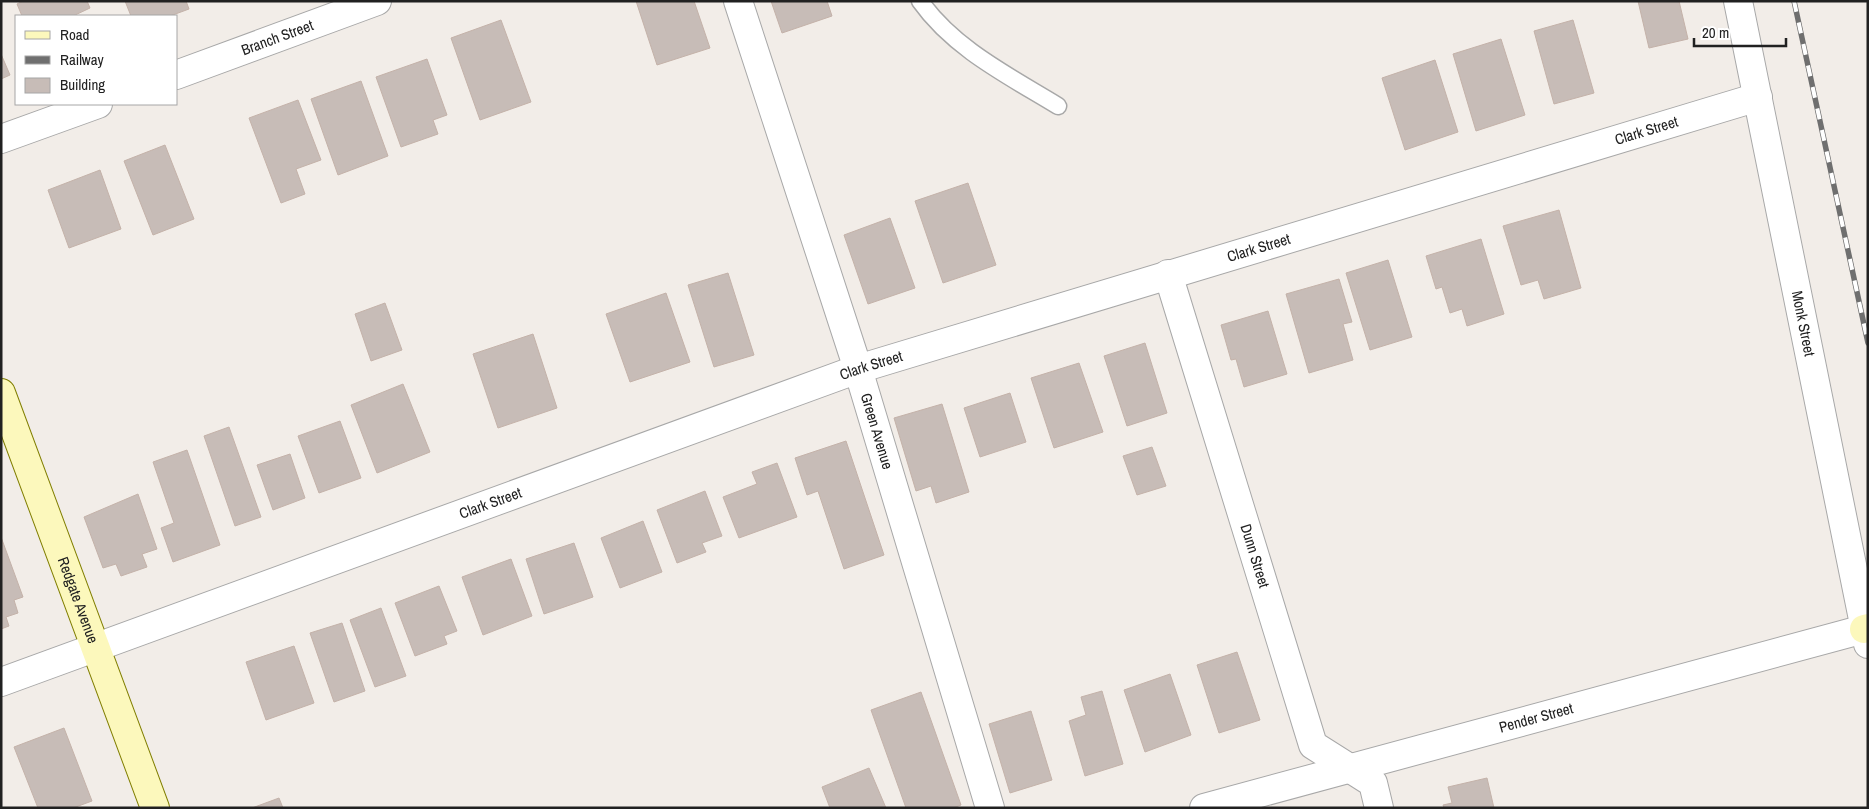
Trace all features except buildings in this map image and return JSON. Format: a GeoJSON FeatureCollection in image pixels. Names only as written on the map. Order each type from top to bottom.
{"type":"FeatureCollection","features":[{"type":"Feature","properties":{"kind":"street","name":"Branch Street"},"geometry":{"type":"LineString","coordinates":[[178,74],[378,1]]}},
{"type":"Feature","properties":{"kind":"street","name":"Green Avenue"},"geometry":{"type":"LineString","coordinates":[[738,1],[858,369],[990,808]]}},
{"type":"Feature","properties":{"kind":"street","name":"Monk Street"},"geometry":{"type":"LineString","coordinates":[[1738,1],[1867,634]]}},
{"type":"Feature","properties":{"kind":"street","name":"Clark Street"},"geometry":{"type":"LineString","coordinates":[[1,682],[858,369],[1758,97]]}},
{"type":"Feature","properties":{"kind":"street"},"geometry":{"type":"LineString","coordinates":[[1,139],[95,105]]}},
{"type":"Feature","properties":{"kind":"street","name":"Dunn Street"},"geometry":{"type":"LineString","coordinates":[[1168,274],[1313,745],[1373,783],[1379,808]]}},
{"type":"Feature","properties":{"kind":"street","name":"Redgate Avenue"},"geometry":{"type":"LineString","coordinates":[[1,393],[155,808]]}},
{"type":"Feature","properties":{"kind":"street","name":"Pender Street"},"geometry":{"type":"LineString","coordinates":[[1204,808],[1348,768],[1867,634]]}},
{"type":"Feature","properties":{"kind":"lane"},"geometry":{"type":"LineString","coordinates":[[920,1],[932,18],[973,54],[1058,106]]}},
{"type":"Feature","properties":{"kind":"railway"},"geometry":{"type":"LineString","coordinates":[[1794,1],[1868,343]]}}]}
